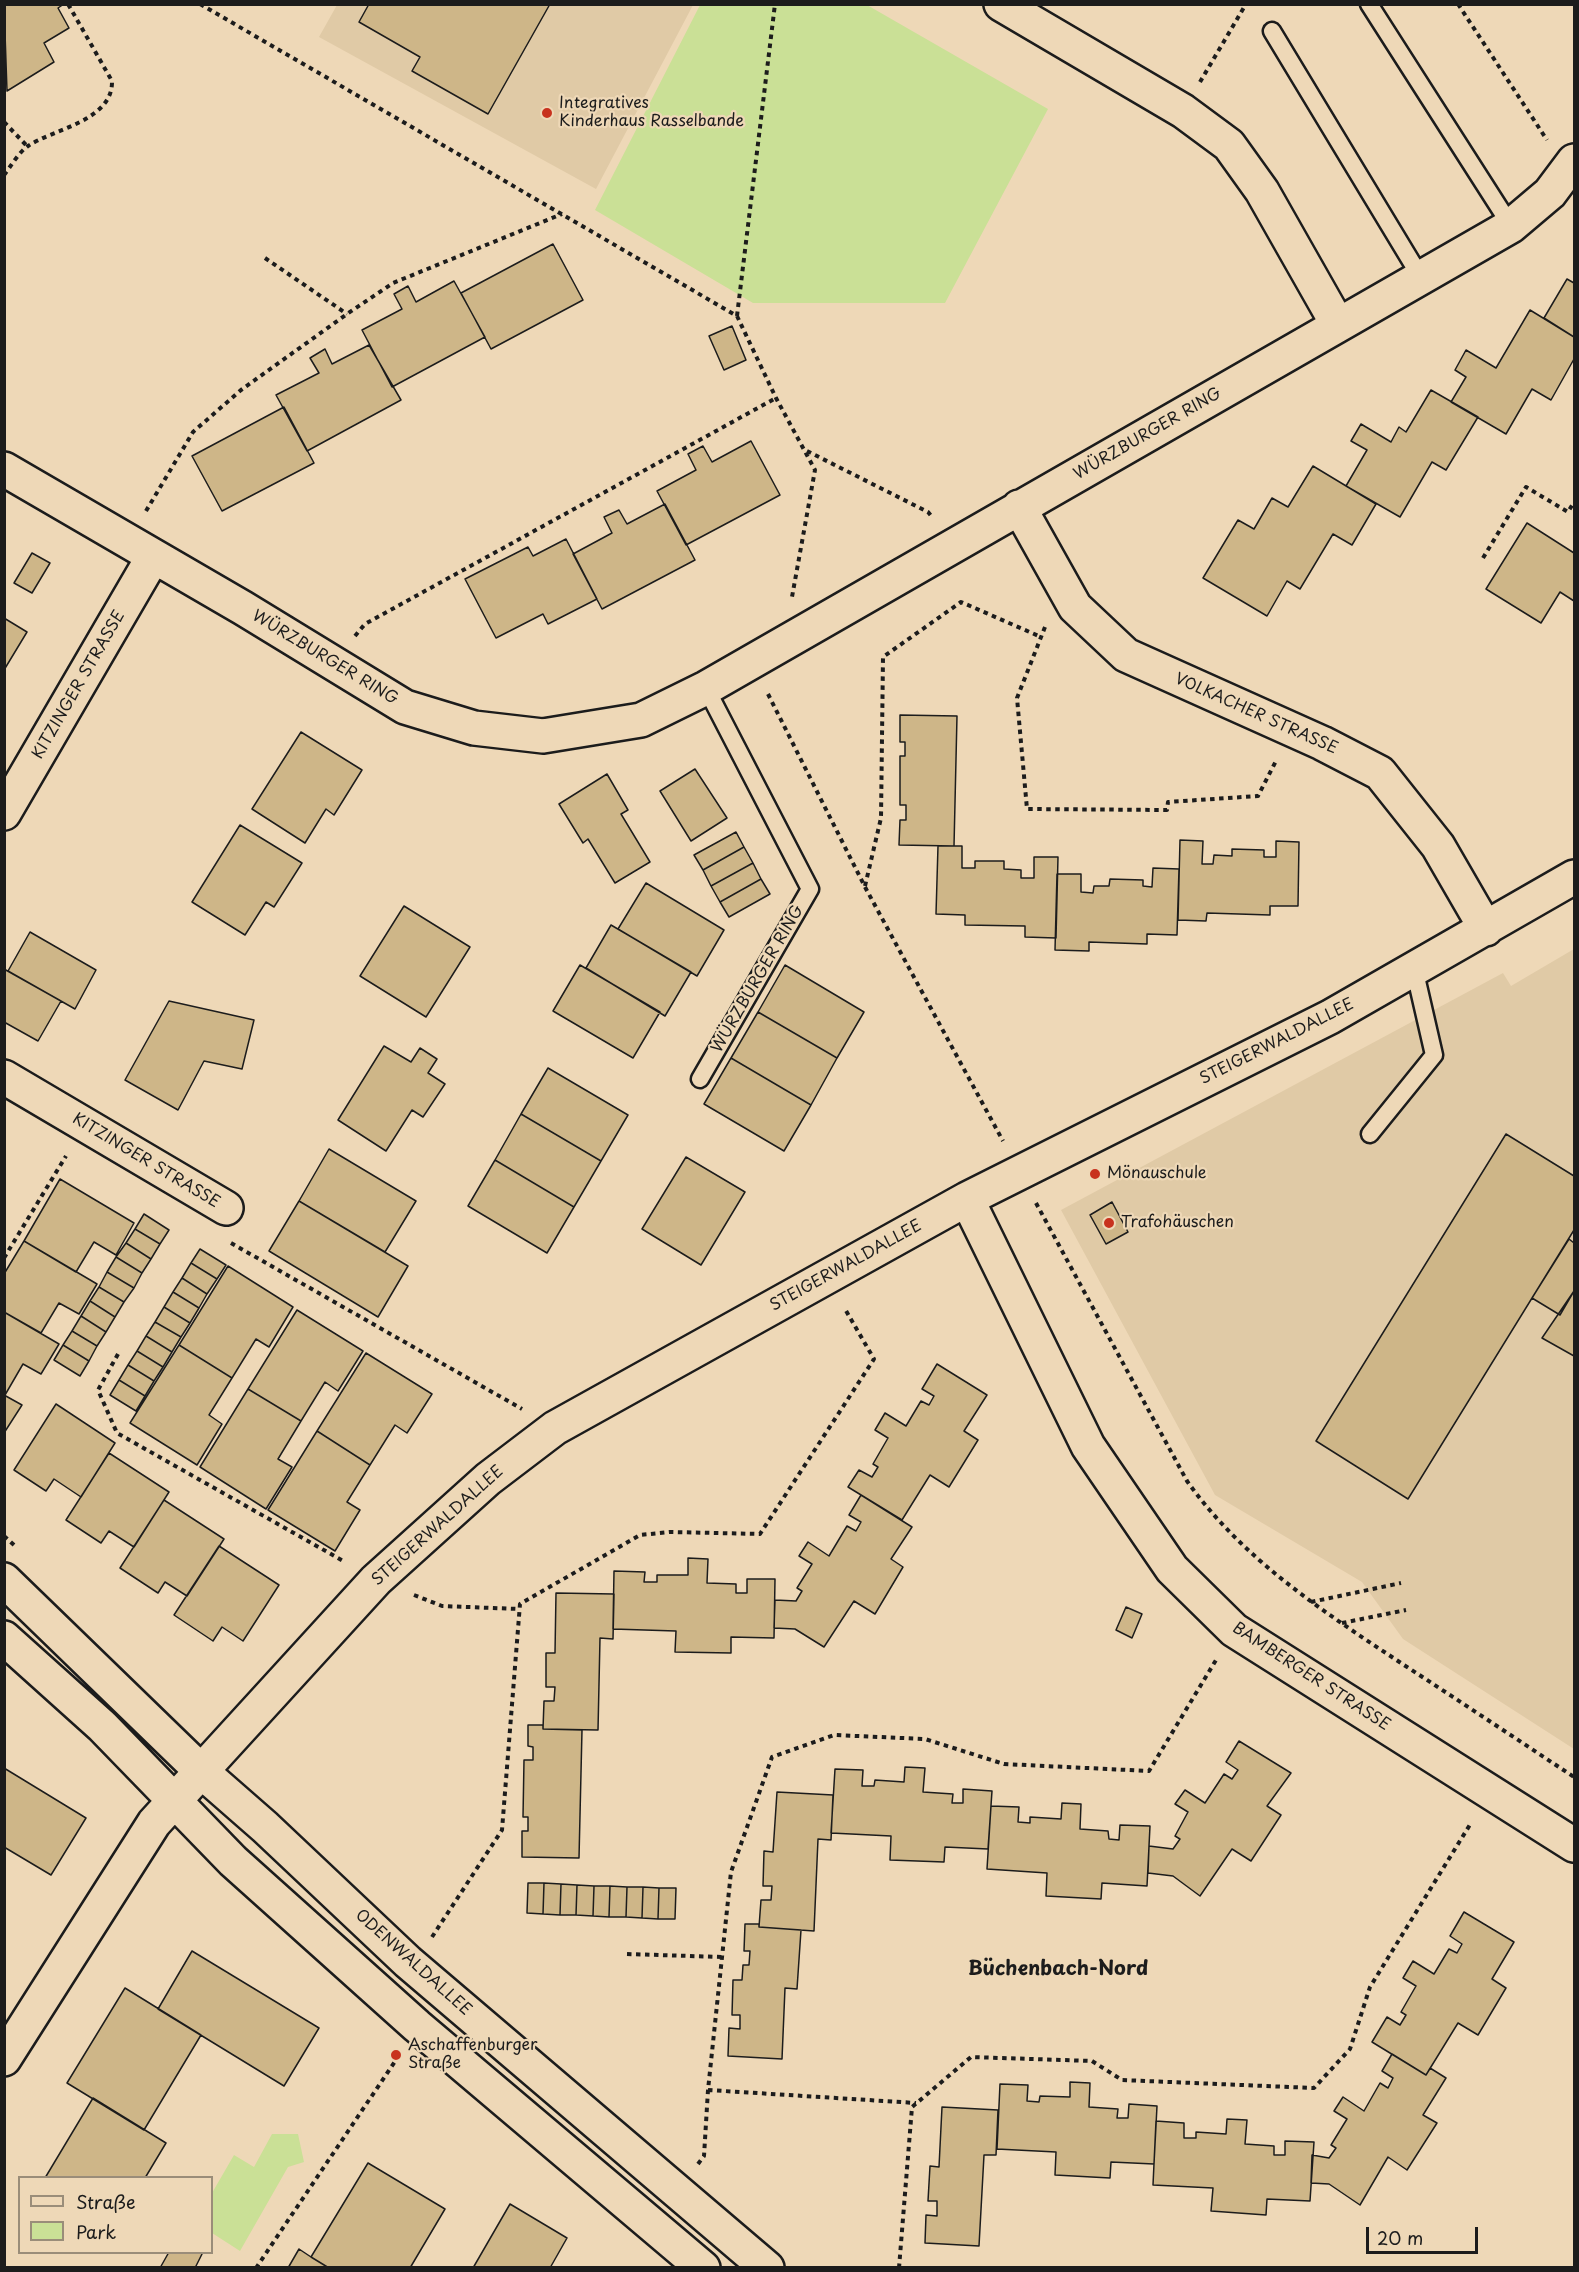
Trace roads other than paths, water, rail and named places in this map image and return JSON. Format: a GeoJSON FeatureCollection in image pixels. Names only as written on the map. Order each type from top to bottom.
{"type":"FeatureCollection","features":[{"type":"Feature","properties":{"kind":"street"},"geometry":{"type":"LineString","coordinates":[[1001,4],[1183,111],[1228,145],[1262,191],[1338,325]]}},
{"type":"Feature","properties":{"kind":"street","name":"WÜRZBURGER RING"},"geometry":{"type":"LineString","coordinates":[[4,469],[405,707],[474,728],[543,736],[641,720],[706,687],[1510,226],[1550,193],[1571,166]]}},
{"type":"Feature","properties":{"kind":"street","name":"VOLKACHER STRASSE"},"geometry":{"type":"LineString","coordinates":[[1019,507],[1075,607],[1126,655],[1292,729],[1380,773],[1438,846],[1486,929]]}},
{"type":"Feature","properties":{"kind":"street","name":"KITZINGER STRASSE"},"geometry":{"type":"LineString","coordinates":[[4,813],[140,550]]}},
{"type":"Feature","properties":{"kind":"street","name":"STEIGERWALDALLEE"},"geometry":{"type":"LineString","coordinates":[[201,1771],[376,1580],[488,1479],[555,1428],[967,1199],[1330,1017],[1575,877]]}},
{"type":"Feature","properties":{"kind":"street","name":"KITZINGER STRASSE"},"geometry":{"type":"LineString","coordinates":[[4,1077],[226,1208]]}},
{"type":"Feature","properties":{"kind":"street","name":"BAMBERGER STRASSE"},"geometry":{"type":"LineString","coordinates":[[967,1199],[1088,1446],[1172,1569],[1234,1630],[1575,1845]]}},
{"type":"Feature","properties":{"kind":"street","name":"ODENWALDALLEE"},"geometry":{"type":"LineString","coordinates":[[4,1580],[201,1771],[265,1827],[408,1962],[767,2268]]}},
{"type":"Feature","properties":{"kind":"street"},"geometry":{"type":"LineString","coordinates":[[4,1638],[102,1726],[233,1861],[417,2026],[703,2268]]}},
{"type":"Feature","properties":{"kind":"street"},"geometry":{"type":"LineString","coordinates":[[4,2059],[154,1823],[201,1771]]}},
{"type":"Feature","properties":{"kind":"lane"},"geometry":{"type":"LineString","coordinates":[[1369,4],[1510,226]]}},
{"type":"Feature","properties":{"kind":"lane"},"geometry":{"type":"LineString","coordinates":[[1272,31],[1420,276]]}},
{"type":"Feature","properties":{"kind":"lane","name":"WÜRZBURGER RING"},"geometry":{"type":"LineString","coordinates":[[700,1079],[810,889],[706,687]]}},
{"type":"Feature","properties":{"kind":"lane"},"geometry":{"type":"LineString","coordinates":[[1370,1134],[1434,1055],[1414,968]]}},
{"type":"Feature","properties":{"kind":"place","name":"Integratives Kinderhaus Rasselbande"},"geometry":{"type":"Point","coordinates":[547,113]}},
{"type":"Feature","properties":{"kind":"place","name":"Mönauschule"},"geometry":{"type":"Point","coordinates":[1095,1174]}},
{"type":"Feature","properties":{"kind":"place","name":"Trafohäuschen"},"geometry":{"type":"Point","coordinates":[1109,1223]}},
{"type":"Feature","properties":{"kind":"place","name":"Aschaffenburger Straße"},"geometry":{"type":"Point","coordinates":[396,2055]}},
{"type":"Feature","properties":{"kind":"district","name":"Büchenbach-Nord"},"geometry":{"type":"Point","coordinates":[1058,1969]}}]}
